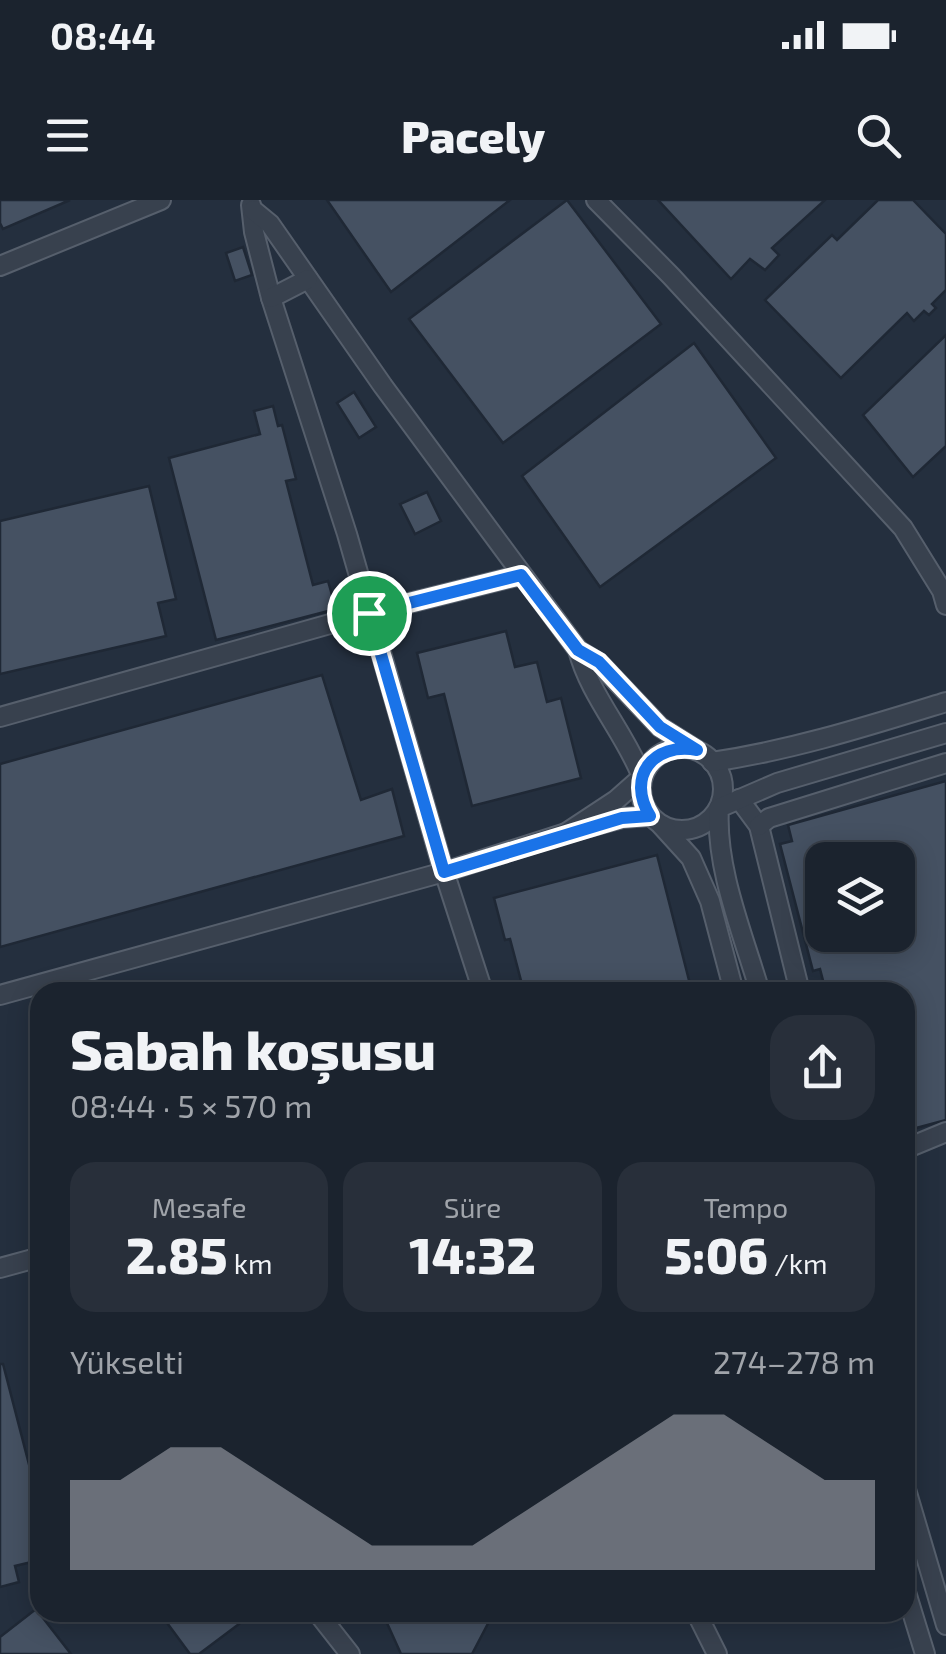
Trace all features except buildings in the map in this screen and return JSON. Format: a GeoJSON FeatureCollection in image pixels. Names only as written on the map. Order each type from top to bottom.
{"type":"FeatureCollection","features":[{"type":"Feature","properties":{"kind":"street"},"geometry":{"type":"LineString","coordinates":[[0,266],[161,200]]}},
{"type":"Feature","properties":{"kind":"street"},"geometry":{"type":"LineString","coordinates":[[596,200],[672,276],[903,528],[942,590],[946,605]]}},
{"type":"Feature","properties":{"kind":"street"},"geometry":{"type":"LineString","coordinates":[[251,205],[270,224],[578,650],[599,662],[660,727],[705,756],[723,781],[718,834],[724,869],[757,982]]}},
{"type":"Feature","properties":{"kind":"street"},"geometry":{"type":"LineString","coordinates":[[251,205],[271,298],[481,982]]}},
{"type":"Feature","properties":{"kind":"street"},"geometry":{"type":"LineString","coordinates":[[271,298],[308,279]]}},
{"type":"Feature","properties":{"kind":"street"},"geometry":{"type":"LineString","coordinates":[[0,717],[369,613],[521,575]]}},
{"type":"Feature","properties":{"kind":"street"},"geometry":{"type":"LineString","coordinates":[[578,650],[583,671],[632,751],[642,777]]}},
{"type":"Feature","properties":{"kind":"street"},"geometry":{"type":"LineString","coordinates":[[731,982],[710,901],[691,858],[643,804],[640,791],[648,765],[658,755],[684,748],[705,756],[760,755],[946,702]]}},
{"type":"Feature","properties":{"kind":"street"},"geometry":{"type":"LineString","coordinates":[[44,982],[444,872],[622,818],[655,821],[673,830],[687,831],[700,827],[719,808],[777,783],[946,733]]}},
{"type":"Feature","properties":{"kind":"street"},"geometry":{"type":"LineString","coordinates":[[759,826],[769,818],[946,763]]}},
{"type":"Feature","properties":{"kind":"street"},"geometry":{"type":"LineString","coordinates":[[566,833],[616,800],[642,777]]}},
{"type":"Feature","properties":{"kind":"street"},"geometry":{"type":"LineString","coordinates":[[739,799],[759,826],[798,982]]}},
{"type":"Feature","properties":{"kind":"street"},"geometry":{"type":"LineString","coordinates":[[0,994],[30,986]]}},
{"type":"Feature","properties":{"kind":"street"},"geometry":{"type":"LineString","coordinates":[[915,1145],[946,1132]]}},
{"type":"Feature","properties":{"kind":"street"},"geometry":{"type":"LineString","coordinates":[[0,1268],[30,1259]]}},
{"type":"Feature","properties":{"kind":"street"},"geometry":{"type":"LineString","coordinates":[[915,1518],[945,1616],[915,1620]]}},
{"type":"Feature","properties":{"kind":"street"},"geometry":{"type":"LineString","coordinates":[[325,1622],[350,1654]]}},
{"type":"Feature","properties":{"kind":"street"},"geometry":{"type":"LineString","coordinates":[[701,1622],[717,1654]]}},
{"type":"Feature","properties":{"kind":"street"},"geometry":{"type":"LineString","coordinates":[[915,1622],[925,1654]]}},
{"type":"Feature","properties":{"kind":"route"},"geometry":{"type":"LineString","coordinates":[[521,575],[578,650],[599,662],[660,727],[697,750],[670,750],[648,765],[640,791],[650,816],[622,818],[566,833],[444,872],[369,613],[521,575]]}}]}
